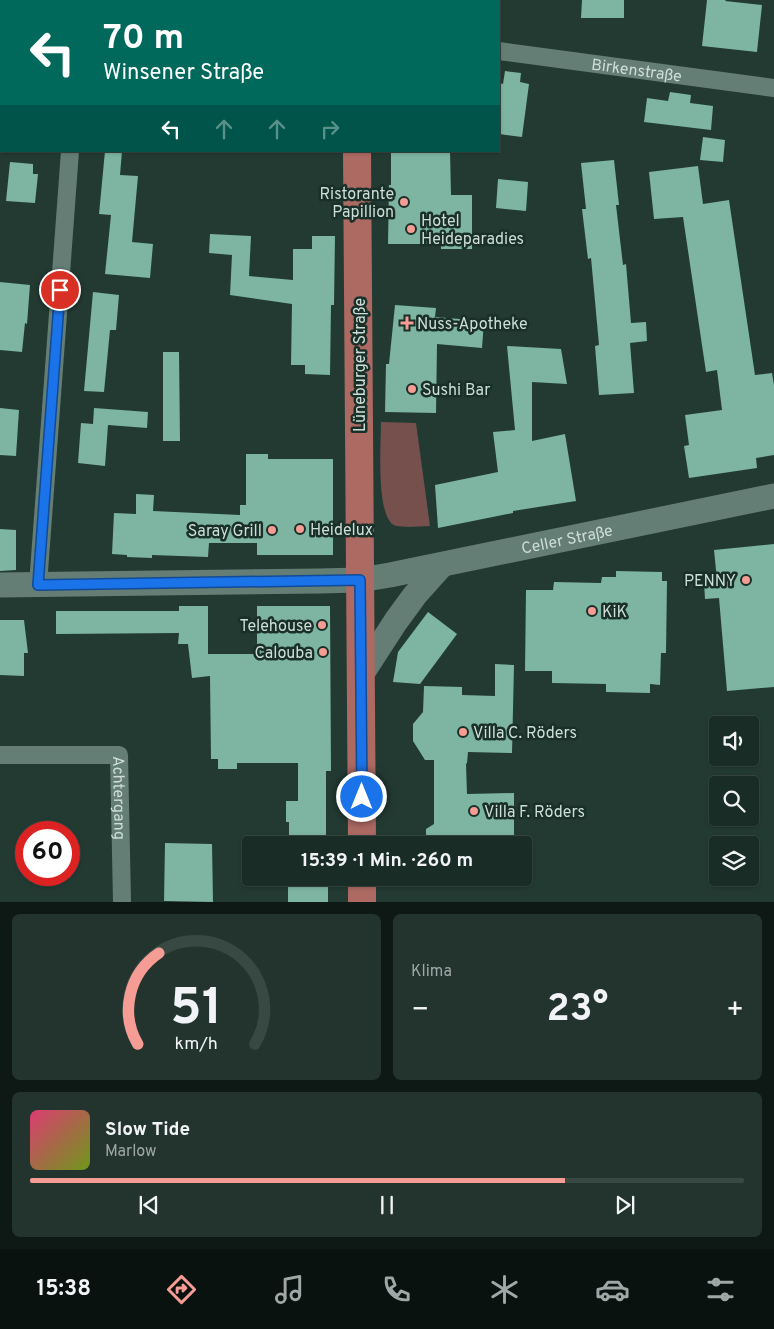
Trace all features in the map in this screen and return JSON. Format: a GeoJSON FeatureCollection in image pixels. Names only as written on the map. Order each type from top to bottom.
{"type":"FeatureCollection","features":[{"type":"Feature","properties":{"kind":"main road","name":"Lüneburger Straße"},"geometry":{"type":"LineString","coordinates":[[357,152],[362,836]]}},
{"type":"Feature","properties":{"kind":"main road","name":"Celler Straße"},"geometry":{"type":"LineString","coordinates":[[0,585],[360,580],[442,565],[774,496]]}},
{"type":"Feature","properties":{"kind":"main road"},"geometry":{"type":"LineString","coordinates":[[361,675],[415,595],[442,565]]}},
{"type":"Feature","properties":{"kind":"main road"},"geometry":{"type":"LineString","coordinates":[[362,886],[362,902]]}},
{"type":"Feature","properties":{"kind":"street","name":"Birkenstraße"},"geometry":{"type":"LineString","coordinates":[[500,51],[774,88]]}},
{"type":"Feature","properties":{"kind":"street"},"geometry":{"type":"LineString","coordinates":[[38,585],[70,152]]}},
{"type":"Feature","properties":{"kind":"street","name":"Achtergang"},"geometry":{"type":"LineString","coordinates":[[0,755],[119,756],[122,902]]}},
{"type":"Feature","properties":{"kind":"shaded area"},"geometry":{"type":"Polygon","coordinates":[[[381,422],[416,423],[430,526],[395,526],[387,516],[381,491],[381,422]]]}},
{"type":"Feature","properties":{"kind":"building"},"geometry":{"type":"Polygon","coordinates":[[[582,0],[624,0],[624,18],[581,18],[582,0]]]}},
{"type":"Feature","properties":{"kind":"building"},"geometry":{"type":"Polygon","coordinates":[[[707,0],[726,0],[762,5],[757,52],[702,46],[707,0]]]}},
{"type":"Feature","properties":{"kind":"building"},"geometry":{"type":"Polygon","coordinates":[[[505,71],[521,73],[520,82],[529,84],[522,137],[500,134],[500,83],[503,84],[505,71]]]}},
{"type":"Feature","properties":{"kind":"building"},"geometry":{"type":"Polygon","coordinates":[[[670,92],[691,95],[690,103],[713,106],[711,130],[644,122],[647,98],[668,101],[670,92]]]}},
{"type":"Feature","properties":{"kind":"building"},"geometry":{"type":"Polygon","coordinates":[[[703,137],[725,140],[723,162],[700,160],[703,137]]]}},
{"type":"Feature","properties":{"kind":"building"},"geometry":{"type":"Polygon","coordinates":[[[105,152],[122,152],[120,175],[138,176],[132,242],[153,244],[150,278],[105,274],[111,215],[99,214],[105,152]]]}},
{"type":"Feature","properties":{"kind":"building"},"geometry":{"type":"Polygon","coordinates":[[[391,152],[450,152],[451,195],[472,195],[472,249],[441,249],[441,244],[388,244],[389,185],[391,185],[391,152]]]}},
{"type":"Feature","properties":{"kind":"building"},"geometry":{"type":"Polygon","coordinates":[[[614,160],[619,205],[616,205],[623,265],[626,264],[631,323],[646,322],[647,341],[630,343],[634,393],[599,395],[595,346],[599,345],[591,258],[588,259],[582,209],[586,209],[581,163],[614,160]]]}},
{"type":"Feature","properties":{"kind":"building"},"geometry":{"type":"Polygon","coordinates":[[[10,162],[33,164],[33,174],[38,174],[35,203],[6,201],[10,162]]]}},
{"type":"Feature","properties":{"kind":"building"},"geometry":{"type":"Polygon","coordinates":[[[698,166],[703,204],[729,200],[755,375],[772,373],[774,385],[774,455],[756,458],[757,468],[689,478],[684,446],[689,445],[685,415],[722,410],[717,370],[706,372],[683,217],[654,219],[649,172],[698,166]]]}},
{"type":"Feature","properties":{"kind":"building"},"geometry":{"type":"Polygon","coordinates":[[[498,179],[528,182],[526,211],[496,208],[498,179]]]}},
{"type":"Feature","properties":{"kind":"building"},"geometry":{"type":"Polygon","coordinates":[[[210,234],[251,236],[249,276],[293,280],[293,249],[312,249],[312,236],[335,236],[334,305],[331,305],[330,375],[305,374],[305,365],[291,365],[292,304],[230,295],[232,255],[209,253],[210,234]]]}},
{"type":"Feature","properties":{"kind":"building"},"geometry":{"type":"Polygon","coordinates":[[[0,282],[30,285],[27,324],[25,323],[22,352],[0,350],[0,282]]]}},
{"type":"Feature","properties":{"kind":"building"},"geometry":{"type":"Polygon","coordinates":[[[93,292],[119,295],[116,330],[110,330],[104,392],[84,391],[93,292]]]}},
{"type":"Feature","properties":{"kind":"building"},"geometry":{"type":"Polygon","coordinates":[[[395,305],[436,308],[435,317],[484,321],[482,348],[437,344],[436,413],[385,412],[386,364],[389,364],[395,305]]]}},
{"type":"Feature","properties":{"kind":"building"},"geometry":{"type":"Polygon","coordinates":[[[507,346],[561,349],[567,384],[532,382],[532,441],[565,434],[576,501],[513,511],[513,513],[438,528],[435,485],[498,472],[493,432],[515,430],[507,346]]]}},
{"type":"Feature","properties":{"kind":"building"},"geometry":{"type":"Polygon","coordinates":[[[163,352],[179,352],[180,441],[163,441],[163,352]]]}},
{"type":"Feature","properties":{"kind":"building"},"geometry":{"type":"Polygon","coordinates":[[[0,408],[19,410],[16,456],[0,455],[0,408]]]}},
{"type":"Feature","properties":{"kind":"building"},"geometry":{"type":"Polygon","coordinates":[[[94,408],[148,412],[147,428],[108,425],[105,466],[78,463],[81,423],[93,424],[94,408]]]}},
{"type":"Feature","properties":{"kind":"building"},"geometry":{"type":"Polygon","coordinates":[[[246,454],[268,454],[268,459],[333,459],[333,555],[257,555],[257,543],[209,543],[208,557],[152,555],[152,558],[112,554],[114,513],[136,514],[136,494],[154,495],[153,511],[240,515],[240,505],[246,505],[246,454]]]}},
{"type":"Feature","properties":{"kind":"building"},"geometry":{"type":"Polygon","coordinates":[[[0,529],[16,530],[16,570],[0,571],[0,529]]]}},
{"type":"Feature","properties":{"kind":"building"},"geometry":{"type":"Polygon","coordinates":[[[774,544],[774,687],[727,691],[719,598],[705,599],[704,582],[717,580],[714,550],[774,544]]]}},
{"type":"Feature","properties":{"kind":"building"},"geometry":{"type":"Polygon","coordinates":[[[616,571],[662,572],[662,581],[667,581],[666,653],[661,653],[660,685],[650,684],[650,693],[606,692],[606,684],[552,683],[552,671],[525,671],[526,590],[553,590],[554,582],[601,583],[602,577],[616,577],[616,571]]]}},
{"type":"Feature","properties":{"kind":"building"},"geometry":{"type":"Polygon","coordinates":[[[179,606],[208,606],[208,654],[257,654],[257,606],[330,606],[331,771],[326,771],[326,836],[289,836],[289,822],[286,822],[286,801],[298,801],[298,763],[237,763],[237,769],[218,769],[218,759],[211,759],[210,676],[192,678],[188,644],[178,644],[179,633],[56,634],[56,611],[179,611],[179,606]]]}},
{"type":"Feature","properties":{"kind":"building"},"geometry":{"type":"Polygon","coordinates":[[[428,612],[457,634],[420,684],[393,682],[398,652],[428,612]]]}},
{"type":"Feature","properties":{"kind":"building"},"geometry":{"type":"Polygon","coordinates":[[[0,620],[24,620],[28,653],[24,653],[24,676],[0,675],[0,620]]]}},
{"type":"Feature","properties":{"kind":"building"},"geometry":{"type":"Polygon","coordinates":[[[495,664],[514,665],[512,753],[468,752],[466,764],[467,794],[514,793],[514,836],[426,836],[426,829],[434,824],[434,760],[425,760],[413,741],[413,724],[423,712],[424,686],[462,687],[462,695],[495,696],[495,664]]]}},
{"type":"Feature","properties":{"kind":"building"},"geometry":{"type":"Polygon","coordinates":[[[165,843],[212,844],[213,902],[164,901],[165,843]]]}},
{"type":"Feature","properties":{"kind":"building"},"geometry":{"type":"Polygon","coordinates":[[[288,886],[328,886],[328,902],[288,902],[288,886]]]}},
{"type":"Feature","properties":{"kind":"place","name":"Ristorante Papillion"},"geometry":{"type":"Point","coordinates":[404,202]}},
{"type":"Feature","properties":{"kind":"place","name":"Hotel Heideparadies"},"geometry":{"type":"Point","coordinates":[411,229]}},
{"type":"Feature","properties":{"kind":"place","name":"Nuss-Apotheke"},"geometry":{"type":"Point","coordinates":[407,323]}},
{"type":"Feature","properties":{"kind":"place","name":"Sushi Bar"},"geometry":{"type":"Point","coordinates":[412,389]}},
{"type":"Feature","properties":{"kind":"place","name":"Heidelux"},"geometry":{"type":"Point","coordinates":[300,529]}},
{"type":"Feature","properties":{"kind":"place","name":"Saray Grill"},"geometry":{"type":"Point","coordinates":[272,530]}},
{"type":"Feature","properties":{"kind":"place","name":"PENNY"},"geometry":{"type":"Point","coordinates":[746,580]}},
{"type":"Feature","properties":{"kind":"place","name":"KiK"},"geometry":{"type":"Point","coordinates":[592,611]}},
{"type":"Feature","properties":{"kind":"place","name":"Telehouse"},"geometry":{"type":"Point","coordinates":[322,625]}},
{"type":"Feature","properties":{"kind":"place","name":"Calouba"},"geometry":{"type":"Point","coordinates":[323,652]}},
{"type":"Feature","properties":{"kind":"place","name":"Villa C. Röders"},"geometry":{"type":"Point","coordinates":[463,732]}},
{"type":"Feature","properties":{"kind":"place","name":"Villa F. Röders"},"geometry":{"type":"Point","coordinates":[474,811]}},
{"type":"Feature","properties":{"kind":"route"},"geometry":{"type":"LineString","coordinates":[[60,290],[38,585],[360,580],[362,797]]}}]}
